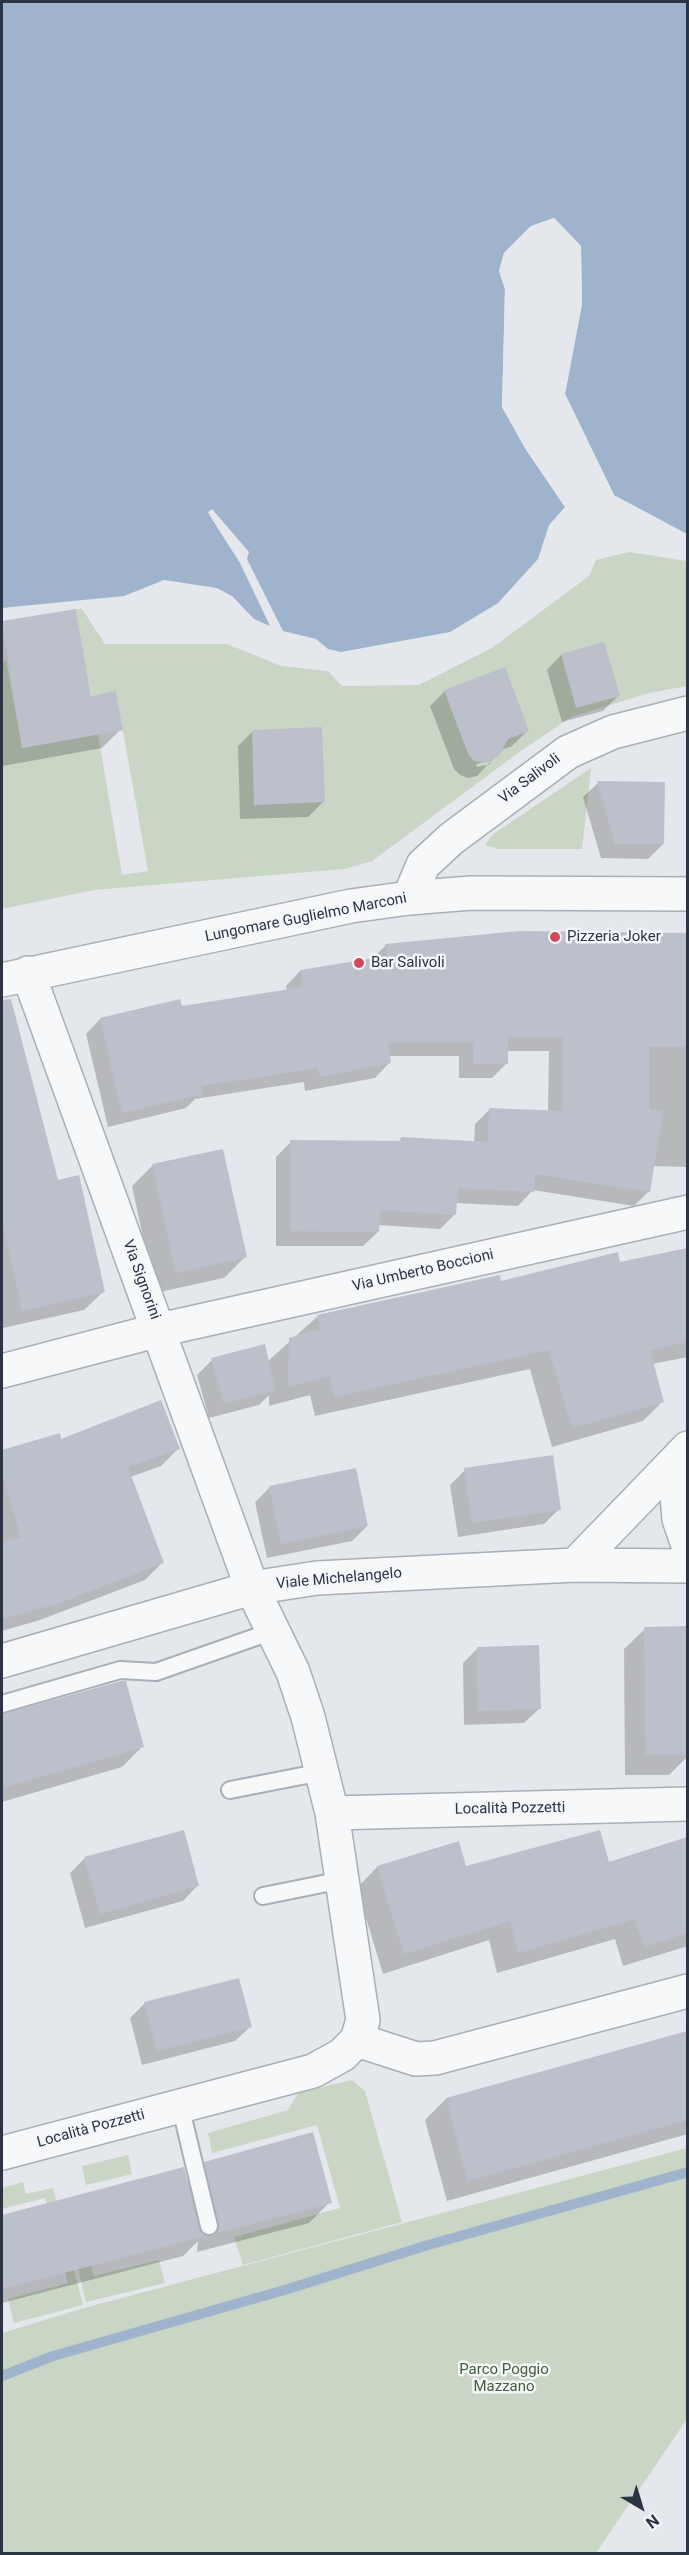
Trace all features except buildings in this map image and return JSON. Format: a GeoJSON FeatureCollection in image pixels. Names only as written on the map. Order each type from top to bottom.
{"type":"FeatureCollection","features":[{"type":"Feature","properties":{"kind":"street","name":"Via Salivoli"},"geometry":{"type":"LineString","coordinates":[[409,898],[423,865],[451,839],[568,752],[613,732],[687,713]]}},
{"type":"Feature","properties":{"kind":"street","name":"Lungomare Guglielmo Marconi"},"geometry":{"type":"LineString","coordinates":[[14,976],[351,906],[409,898],[471,893],[687,894]]}},
{"type":"Feature","properties":{"kind":"street","name":"Via Signorini"},"geometry":{"type":"LineString","coordinates":[[14,976],[159,1330],[252,1588]]}},
{"type":"Feature","properties":{"kind":"street","name":"Via Umberto Boccioni"},"geometry":{"type":"LineString","coordinates":[[2,1371],[159,1330],[687,1212]]}},
{"type":"Feature","properties":{"kind":"street"},"geometry":{"type":"LineString","coordinates":[[684,1451],[676,1484],[679,1519],[687,1545]]}},
{"type":"Feature","properties":{"kind":"street"},"geometry":{"type":"LineString","coordinates":[[575,1566],[684,1451]]}},
{"type":"Feature","properties":{"kind":"street","name":"Viale Michelangelo"},"geometry":{"type":"LineString","coordinates":[[2,1661],[252,1588],[317,1578],[575,1566],[687,1566]]}},
{"type":"Feature","properties":{"kind":"street"},"geometry":{"type":"LineString","coordinates":[[252,1588],[293,1672],[308,1717],[332,1813],[363,2020],[357,2040],[416,2059],[435,2058],[687,1991]]}},
{"type":"Feature","properties":{"kind":"street","name":"Località Pozzetti"},"geometry":{"type":"LineString","coordinates":[[332,1813],[687,1804]]}},
{"type":"Feature","properties":{"kind":"street","name":"Località Pozzetti"},"geometry":{"type":"LineString","coordinates":[[2,2153],[313,2071],[342,2055],[357,2040]]}},
{"type":"Feature","properties":{"kind":"lane"},"geometry":{"type":"LineString","coordinates":[[2,1704],[120,1670],[156,1672],[273,1631]]}},
{"type":"Feature","properties":{"kind":"lane"},"geometry":{"type":"LineString","coordinates":[[230,1790],[322,1772]]}},
{"type":"Feature","properties":{"kind":"lane"},"geometry":{"type":"LineString","coordinates":[[263,1896],[342,1880]]}},
{"type":"Feature","properties":{"kind":"lane"},"geometry":{"type":"LineString","coordinates":[[180,2105],[209,2226]]}},
{"type":"Feature","properties":{"kind":"green space"},"geometry":{"type":"Polygon","coordinates":[[[629,552],[687,561],[687,686],[649,693],[571,717],[372,861],[344,869],[94,890],[2,909],[2,662],[6,660],[22,748],[98,734],[122,875],[148,871],[116,692],[91,696],[76,609],[82,609],[105,644],[227,644],[281,666],[328,671],[342,686],[419,685],[492,648],[589,576],[596,560],[629,552]]]}},
{"type":"Feature","properties":{"kind":"green space"},"geometry":{"type":"Polygon","coordinates":[[[591,768],[582,849],[499,849],[485,845],[492,835],[591,768]]]}},
{"type":"Feature","properties":{"kind":"green space"},"geometry":{"type":"Polygon","coordinates":[[[352,2080],[365,2091],[402,2222],[243,2265],[234,2237],[340,2208],[317,2125],[212,2153],[208,2133],[288,2110],[298,2093],[352,2080]]]}},
{"type":"Feature","properties":{"kind":"green space","name":"Parco Poggio Mazzano"},"geometry":{"type":"Polygon","coordinates":[[[687,2148],[687,2419],[596,2553],[2,2553],[2,2333],[84,2308],[687,2148]]]}},
{"type":"Feature","properties":{"kind":"green space"},"geometry":{"type":"Polygon","coordinates":[[[128,2155],[132,2174],[86,2185],[82,2166],[128,2155]]]}},
{"type":"Feature","properties":{"kind":"green space"},"geometry":{"type":"Polygon","coordinates":[[[23,2182],[26,2194],[53,2188],[83,2305],[14,2323],[8,2299],[68,2283],[45,2198],[2,2209],[2,2188],[23,2182]]]}},
{"type":"Feature","properties":{"kind":"green space"},"geometry":{"type":"Polygon","coordinates":[[[88,2253],[94,2276],[159,2260],[165,2283],[86,2302],[75,2256],[88,2253]]]}},
{"type":"Feature","properties":{"kind":"water"},"geometry":{"type":"Polygon","coordinates":[[[2,2],[687,2],[687,534],[614,495],[565,394],[582,304],[581,246],[554,218],[531,226],[504,253],[499,271],[505,289],[502,407],[525,448],[565,507],[549,525],[538,559],[498,603],[450,632],[341,652],[328,649],[316,639],[283,631],[247,559],[249,552],[212,509],[208,512],[240,563],[270,626],[254,619],[232,596],[217,588],[164,580],[124,596],[2,608],[2,2]]]}},
{"type":"Feature","properties":{"kind":"pier"},"geometry":{"type":"Polygon","coordinates":[[[554,218],[581,246],[582,304],[565,394],[614,495],[611,496],[562,395],[579,304],[578,247],[553,221],[533,228],[507,254],[502,271],[508,289],[505,406],[527,446],[568,507],[565,507],[525,448],[502,407],[505,289],[499,271],[504,253],[531,226],[554,218]]]}},
{"type":"Feature","properties":{"kind":"waterway"},"geometry":{"type":"LineString","coordinates":[[2,2376],[53,2356],[288,2289],[428,2245],[688,2172]]}},
{"type":"Feature","properties":{"kind":"place","name":"Pizzeria Joker"},"geometry":{"type":"Point","coordinates":[555,937]}},
{"type":"Feature","properties":{"kind":"place","name":"Bar Salivoli"},"geometry":{"type":"Point","coordinates":[359,963]}}]}
